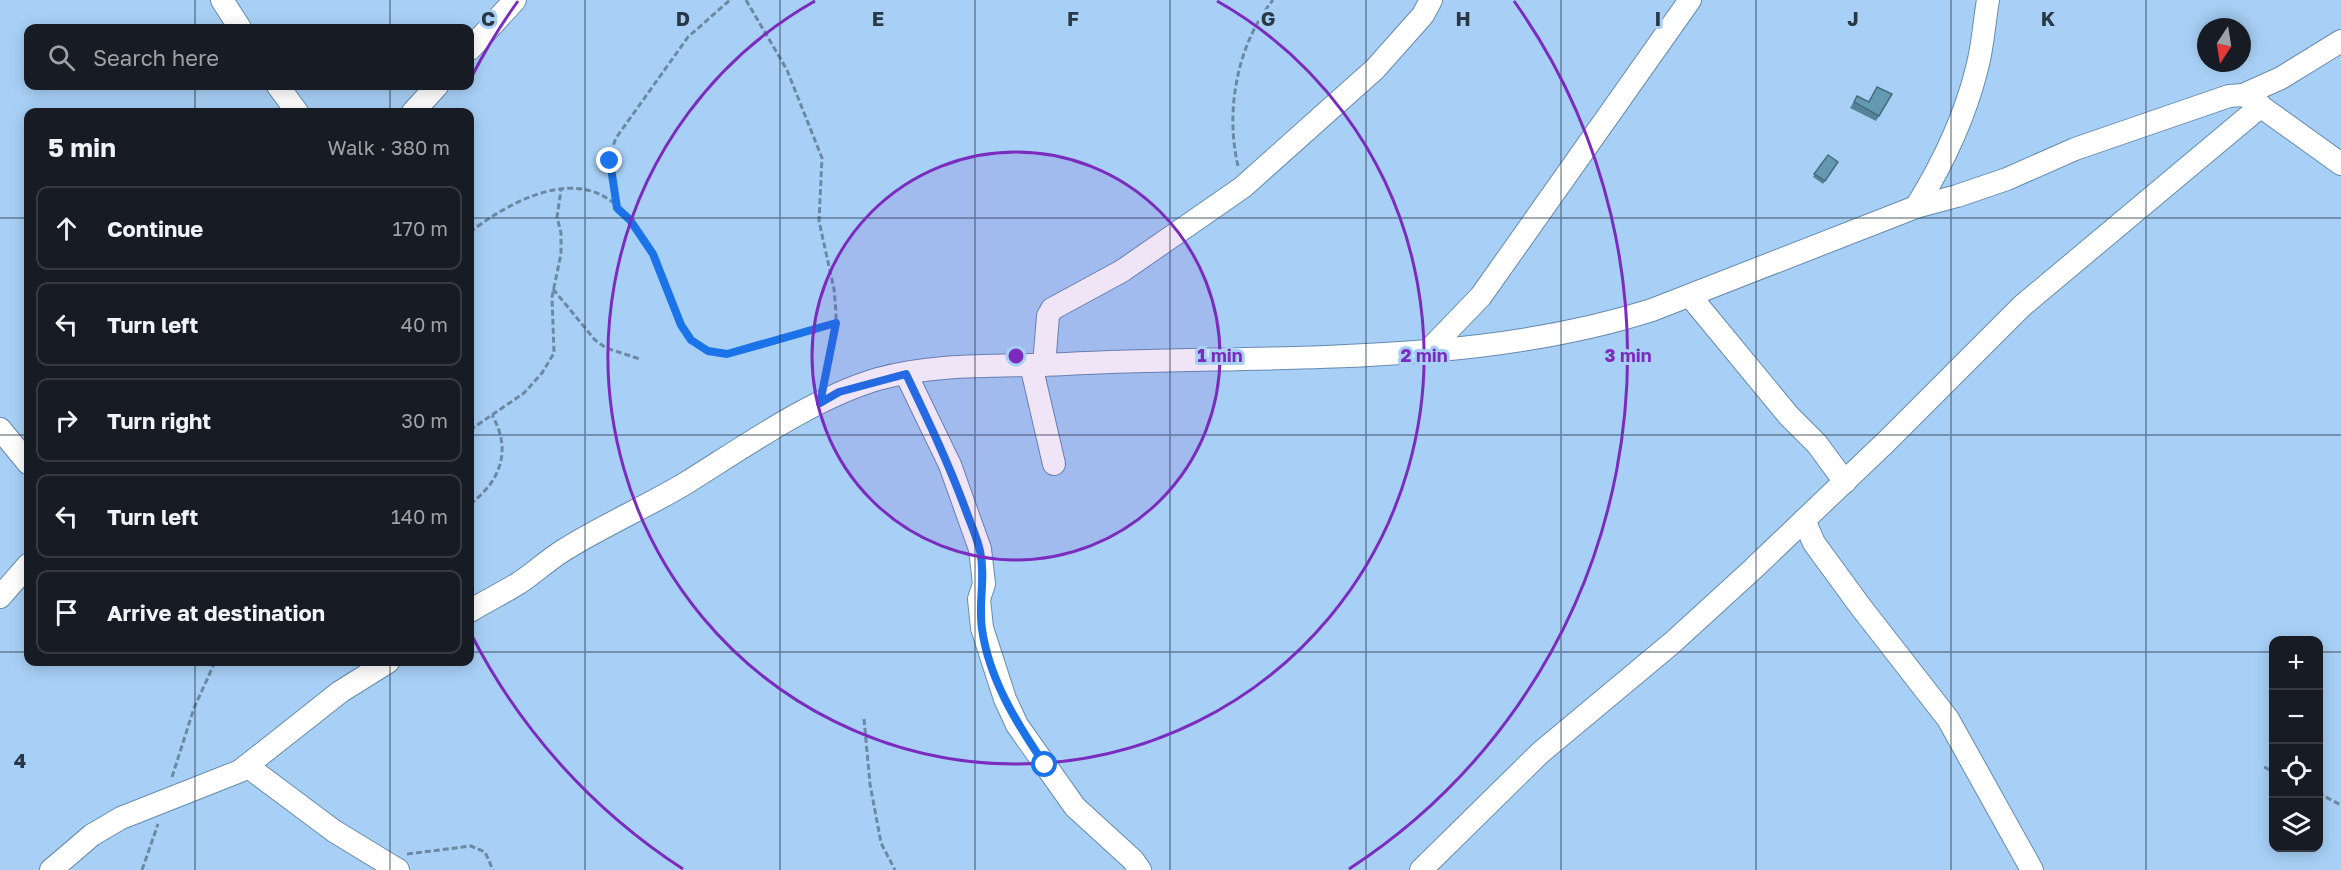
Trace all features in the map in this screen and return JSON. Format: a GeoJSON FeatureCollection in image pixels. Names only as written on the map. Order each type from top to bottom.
{"type":"FeatureCollection","features":[{"type":"Feature","properties":{"kind":"street"},"geometry":{"type":"LineString","coordinates":[[222,0],[237,24]]}},
{"type":"Feature","properties":{"kind":"street"},"geometry":{"type":"LineString","coordinates":[[474,45],[515,0]]}},
{"type":"Feature","properties":{"kind":"street"},"geometry":{"type":"LineString","coordinates":[[1054,464],[1038,365],[1048,316],[1052,309],[1122,272],[1243,187],[1375,69],[1423,15],[1431,0]]}},
{"type":"Feature","properties":{"kind":"street"},"geometry":{"type":"LineString","coordinates":[[1430,349],[1481,296],[1690,0]]}},
{"type":"Feature","properties":{"kind":"street"},"geometry":{"type":"LineString","coordinates":[[1916,207],[1949,147],[1970,91],[1977,68],[1988,0]]}},
{"type":"Feature","properties":{"kind":"street"},"geometry":{"type":"LineString","coordinates":[[1421,870],[1540,753],[1672,643],[1845,482],[2022,306],[2252,101],[2281,78],[2341,41]]}},
{"type":"Feature","properties":{"kind":"street"},"geometry":{"type":"LineString","coordinates":[[281,90],[294,108]]}},
{"type":"Feature","properties":{"kind":"street"},"geometry":{"type":"LineString","coordinates":[[417,108],[433,90]]}},
{"type":"Feature","properties":{"kind":"street"},"geometry":{"type":"LineString","coordinates":[[474,609],[519,582],[562,551],[624,515],[676,489],[839,392],[906,374],[935,368],[1182,359],[1309,359],[1464,347],[1560,334],[1614,322],[1690,296],[1811,246],[1916,207],[2007,179],[2075,149],[2229,96],[2252,101],[2341,164]]}},
{"type":"Feature","properties":{"kind":"street"},"geometry":{"type":"LineString","coordinates":[[1690,296],[1789,416],[1817,444],[1845,482]]}},
{"type":"Feature","properties":{"kind":"street"},"geometry":{"type":"LineString","coordinates":[[906,374],[950,465],[980,549],[984,584],[980,599],[982,628],[1005,699],[1017,725],[1075,807],[1133,860],[1140,870]]}},
{"type":"Feature","properties":{"kind":"street"},"geometry":{"type":"LineString","coordinates":[[0,429],[24,458]]}},
{"type":"Feature","properties":{"kind":"street"},"geometry":{"type":"LineString","coordinates":[[1804,520],[1814,543],[1948,719],[2032,870]]}},
{"type":"Feature","properties":{"kind":"street"},"geometry":{"type":"LineString","coordinates":[[0,597],[24,570]]}},
{"type":"Feature","properties":{"kind":"street"},"geometry":{"type":"LineString","coordinates":[[51,870],[92,835],[121,818],[165,798],[219,780],[247,766],[339,692],[381,666]]}},
{"type":"Feature","properties":{"kind":"street"},"geometry":{"type":"LineString","coordinates":[[247,766],[334,831],[398,870]]}},
{"type":"Feature","properties":{"kind":"path"},"geometry":{"type":"LineString","coordinates":[[617,208],[610,161],[616,138],[688,37],[730,0]]}},
{"type":"Feature","properties":{"kind":"path"},"geometry":{"type":"LineString","coordinates":[[746,0],[787,70],[822,158],[819,221],[834,289],[836,323],[820,403]]}},
{"type":"Feature","properties":{"kind":"path"},"geometry":{"type":"LineString","coordinates":[[1243,187],[1233,131],[1235,96],[1248,40],[1273,0]]}},
{"type":"Feature","properties":{"kind":"path"},"geometry":{"type":"LineString","coordinates":[[474,427],[524,393],[550,361],[555,347],[551,311],[553,289],[561,254],[561,233],[557,217],[561,190]]}},
{"type":"Feature","properties":{"kind":"path"},"geometry":{"type":"LineString","coordinates":[[474,229],[507,208],[546,192],[591,191],[607,199],[630,220],[653,254],[681,325],[691,340],[708,351],[727,354],[836,323]]}},
{"type":"Feature","properties":{"kind":"path"},"geometry":{"type":"LineString","coordinates":[[553,289],[601,344],[606,348],[640,359]]}},
{"type":"Feature","properties":{"kind":"path"},"geometry":{"type":"LineString","coordinates":[[474,500],[489,486],[503,454],[503,441],[492,415]]}},
{"type":"Feature","properties":{"kind":"path"},"geometry":{"type":"LineString","coordinates":[[142,870],[194,708],[213,666]]}},
{"type":"Feature","properties":{"kind":"path"},"geometry":{"type":"LineString","coordinates":[[864,719],[870,784],[881,843],[895,870]]}},
{"type":"Feature","properties":{"kind":"path"},"geometry":{"type":"LineString","coordinates":[[2264,767],[2269,770]]}},
{"type":"Feature","properties":{"kind":"path"},"geometry":{"type":"LineString","coordinates":[[2323,796],[2341,805]]}},
{"type":"Feature","properties":{"kind":"path"},"geometry":{"type":"LineString","coordinates":[[376,857],[471,846],[485,852],[493,870]]}},
{"type":"Feature","properties":{"kind":"building"},"geometry":{"type":"Polygon","coordinates":[[[1877,87],[1892,94],[1879,116],[1854,102],[1857,96],[1869,102],[1877,87]]]}},
{"type":"Feature","properties":{"kind":"building"},"geometry":{"type":"Polygon","coordinates":[[[1828,155],[1838,162],[1825,181],[1814,174],[1828,155]]]}},
{"type":"Feature","properties":{"kind":"route"},"geometry":{"type":"LineString","coordinates":[[610,161],[617,208],[630,220],[653,254],[681,325],[691,340],[708,351],[727,354],[836,323],[836,333],[820,403],[839,392],[881,378],[906,374],[950,465],[980,549],[984,584],[980,599],[982,628],[993,667],[1017,725],[1045,765]]}}]}
